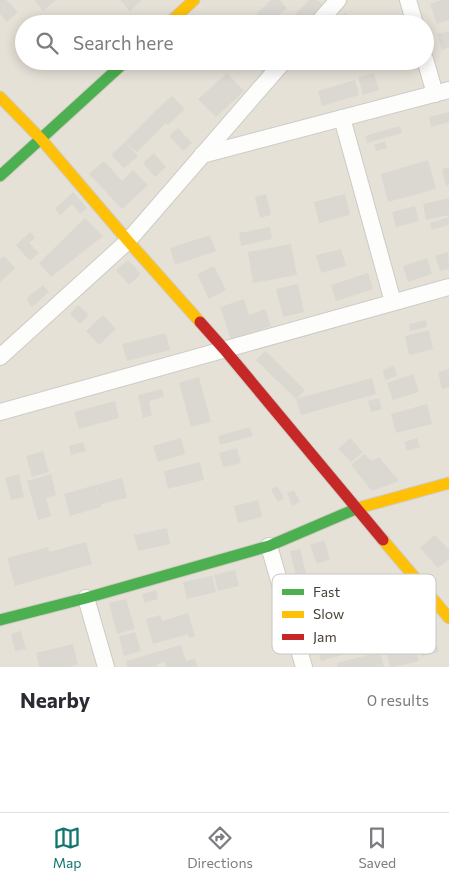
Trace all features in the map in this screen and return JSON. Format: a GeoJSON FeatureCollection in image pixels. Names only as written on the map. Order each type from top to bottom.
{"type":"FeatureCollection","features":[{"type":"Feature","properties":{"kind":"street"},"geometry":{"type":"LineString","coordinates":[[178,15],[194,0]]}},
{"type":"Feature","properties":{"kind":"street"},"geometry":{"type":"LineString","coordinates":[[325,15],[338,0]]}},
{"type":"Feature","properties":{"kind":"street"},"geometry":{"type":"LineString","coordinates":[[408,0],[412,15]]}},
{"type":"Feature","properties":{"kind":"street"},"geometry":{"type":"LineString","coordinates":[[0,176],[116,70]]}},
{"type":"Feature","properties":{"kind":"street"},"geometry":{"type":"LineString","coordinates":[[0,357],[128,241],[276,70]]}},
{"type":"Feature","properties":{"kind":"street"},"geometry":{"type":"LineString","coordinates":[[202,155],[442,92],[431,70]]}},
{"type":"Feature","properties":{"kind":"street"},"geometry":{"type":"LineString","coordinates":[[0,97],[41,139],[224,350],[412,574]]}},
{"type":"Feature","properties":{"kind":"street"},"geometry":{"type":"LineString","coordinates":[[342,118],[393,302]]}},
{"type":"Feature","properties":{"kind":"street"},"geometry":{"type":"LineString","coordinates":[[0,412],[449,287]]}},
{"type":"Feature","properties":{"kind":"street"},"geometry":{"type":"LineString","coordinates":[[0,620],[86,598],[268,546],[356,508],[449,483]]}},
{"type":"Feature","properties":{"kind":"street"},"geometry":{"type":"LineString","coordinates":[[268,546],[276,574]]}},
{"type":"Feature","properties":{"kind":"street"},"geometry":{"type":"LineString","coordinates":[[86,598],[106,667]]}},
{"type":"Feature","properties":{"kind":"street"},"geometry":{"type":"LineString","coordinates":[[436,603],[449,618]]}},
{"type":"Feature","properties":{"kind":"street"},"geometry":{"type":"LineString","coordinates":[[300,654],[304,667]]}},
{"type":"Feature","properties":{"kind":"shaded area"},"geometry":{"type":"Polygon","coordinates":[[[0,0],[449,0],[449,667],[0,667],[0,0]]]}},
{"type":"Feature","properties":{"kind":"building"},"geometry":{"type":"Polygon","coordinates":[[[0,0],[6,0],[18,12],[7,22],[0,14],[0,0]]]}},
{"type":"Feature","properties":{"kind":"building"},"geometry":{"type":"Polygon","coordinates":[[[34,0],[56,0],[43,11],[34,0]]]}},
{"type":"Feature","properties":{"kind":"building"},"geometry":{"type":"Polygon","coordinates":[[[120,0],[142,0],[130,11],[120,0]]]}},
{"type":"Feature","properties":{"kind":"building"},"geometry":{"type":"Polygon","coordinates":[[[271,0],[280,0],[287,8],[279,15],[259,15],[257,13],[271,0]]]}},
{"type":"Feature","properties":{"kind":"building"},"geometry":{"type":"Polygon","coordinates":[[[309,0],[317,0],[328,10],[323,15],[295,15],[309,0]]]}},
{"type":"Feature","properties":{"kind":"building"},"geometry":{"type":"Polygon","coordinates":[[[441,0],[449,0],[449,20],[437,24],[430,4],[441,0]]]}},
{"type":"Feature","properties":{"kind":"building"},"geometry":{"type":"Polygon","coordinates":[[[449,31],[449,47],[442,50],[437,34],[449,31]]]}},
{"type":"Feature","properties":{"kind":"building"},"geometry":{"type":"Polygon","coordinates":[[[227,73],[244,91],[216,117],[198,99],[227,73]]]}},
{"type":"Feature","properties":{"kind":"building"},"geometry":{"type":"Polygon","coordinates":[[[374,73],[379,90],[363,95],[358,77],[374,73]]]}},
{"type":"Feature","properties":{"kind":"building"},"geometry":{"type":"Polygon","coordinates":[[[355,80],[359,95],[322,106],[318,91],[355,80]]]}},
{"type":"Feature","properties":{"kind":"building"},"geometry":{"type":"Polygon","coordinates":[[[172,96],[185,109],[168,125],[166,123],[137,152],[125,142],[172,96]]]}},
{"type":"Feature","properties":{"kind":"building"},"geometry":{"type":"Polygon","coordinates":[[[449,112],[449,122],[431,127],[429,117],[449,112]]]}},
{"type":"Feature","properties":{"kind":"building"},"geometry":{"type":"Polygon","coordinates":[[[400,126],[402,133],[367,143],[365,136],[400,126]]]}},
{"type":"Feature","properties":{"kind":"building"},"geometry":{"type":"Polygon","coordinates":[[[178,128],[192,143],[183,151],[169,136],[178,128]]]}},
{"type":"Feature","properties":{"kind":"building"},"geometry":{"type":"Polygon","coordinates":[[[385,141],[387,148],[376,151],[374,145],[385,141]]]}},
{"type":"Feature","properties":{"kind":"building"},"geometry":{"type":"Polygon","coordinates":[[[125,142],[138,156],[124,168],[111,155],[125,142]]]}},
{"type":"Feature","properties":{"kind":"building"},"geometry":{"type":"Polygon","coordinates":[[[154,153],[166,167],[155,177],[143,163],[154,153]]]}},
{"type":"Feature","properties":{"kind":"building"},"geometry":{"type":"Polygon","coordinates":[[[428,160],[436,189],[388,202],[381,174],[428,160]]]}},
{"type":"Feature","properties":{"kind":"building"},"geometry":{"type":"Polygon","coordinates":[[[104,161],[122,181],[133,170],[148,185],[122,209],[89,174],[104,161]]]}},
{"type":"Feature","properties":{"kind":"building"},"geometry":{"type":"Polygon","coordinates":[[[449,167],[449,185],[446,186],[442,169],[449,167]]]}},
{"type":"Feature","properties":{"kind":"building"},"geometry":{"type":"Polygon","coordinates":[[[73,192],[87,208],[80,214],[72,204],[60,215],[55,209],[73,192]]]}},
{"type":"Feature","properties":{"kind":"building"},"geometry":{"type":"Polygon","coordinates":[[[266,194],[271,215],[260,218],[255,197],[266,194]]]}},
{"type":"Feature","properties":{"kind":"building"},"geometry":{"type":"Polygon","coordinates":[[[345,194],[350,215],[319,223],[314,202],[345,194]]]}},
{"type":"Feature","properties":{"kind":"building"},"geometry":{"type":"Polygon","coordinates":[[[449,198],[449,215],[426,220],[423,204],[449,198]]]}},
{"type":"Feature","properties":{"kind":"building"},"geometry":{"type":"Polygon","coordinates":[[[415,206],[419,221],[396,227],[392,212],[415,206]]]}},
{"type":"Feature","properties":{"kind":"building"},"geometry":{"type":"Polygon","coordinates":[[[449,217],[449,225],[432,230],[430,223],[449,217]]]}},
{"type":"Feature","properties":{"kind":"building"},"geometry":{"type":"Polygon","coordinates":[[[85,218],[103,236],[51,277],[39,263],[85,218]]]}},
{"type":"Feature","properties":{"kind":"building"},"geometry":{"type":"Polygon","coordinates":[[[270,227],[272,239],[241,246],[239,233],[270,227]]]}},
{"type":"Feature","properties":{"kind":"building"},"geometry":{"type":"Polygon","coordinates":[[[30,232],[35,238],[29,243],[39,253],[30,261],[16,245],[30,232]]]}},
{"type":"Feature","properties":{"kind":"building"},"geometry":{"type":"Polygon","coordinates":[[[210,235],[216,251],[175,265],[170,248],[210,235]]]}},
{"type":"Feature","properties":{"kind":"building"},"geometry":{"type":"Polygon","coordinates":[[[291,244],[297,275],[253,283],[248,252],[291,244]]]}},
{"type":"Feature","properties":{"kind":"building"},"geometry":{"type":"Polygon","coordinates":[[[341,249],[346,266],[321,273],[316,255],[341,249]]]}},
{"type":"Feature","properties":{"kind":"building"},"geometry":{"type":"Polygon","coordinates":[[[448,252],[449,269],[440,271],[435,256],[448,252]]]}},
{"type":"Feature","properties":{"kind":"building"},"geometry":{"type":"Polygon","coordinates":[[[4,256],[15,268],[0,282],[0,259],[4,256]]]}},
{"type":"Feature","properties":{"kind":"building"},"geometry":{"type":"Polygon","coordinates":[[[427,258],[432,274],[408,282],[403,266],[427,258]]]}},
{"type":"Feature","properties":{"kind":"building"},"geometry":{"type":"Polygon","coordinates":[[[128,260],[141,274],[129,285],[116,270],[128,260]]]}},
{"type":"Feature","properties":{"kind":"building"},"geometry":{"type":"Polygon","coordinates":[[[214,266],[226,290],[209,299],[197,274],[214,266]]]}},
{"type":"Feature","properties":{"kind":"building"},"geometry":{"type":"Polygon","coordinates":[[[368,273],[373,289],[336,301],[331,285],[368,273]]]}},
{"type":"Feature","properties":{"kind":"building"},"geometry":{"type":"Polygon","coordinates":[[[298,284],[304,312],[283,317],[276,289],[298,284]]]}},
{"type":"Feature","properties":{"kind":"building"},"geometry":{"type":"Polygon","coordinates":[[[43,285],[49,292],[32,307],[26,299],[43,285]]]}},
{"type":"Feature","properties":{"kind":"building"},"geometry":{"type":"Polygon","coordinates":[[[244,299],[249,315],[265,309],[271,326],[231,340],[220,307],[244,299]]]}},
{"type":"Feature","properties":{"kind":"building"},"geometry":{"type":"Polygon","coordinates":[[[78,305],[89,315],[80,324],[70,314],[78,305]]]}},
{"type":"Feature","properties":{"kind":"building"},"geometry":{"type":"Polygon","coordinates":[[[103,315],[116,329],[99,345],[86,331],[103,315]]]}},
{"type":"Feature","properties":{"kind":"building"},"geometry":{"type":"Polygon","coordinates":[[[426,320],[427,327],[410,331],[409,324],[426,320]]]}},
{"type":"Feature","properties":{"kind":"building"},"geometry":{"type":"Polygon","coordinates":[[[429,330],[433,349],[409,355],[405,336],[429,330]]]}},
{"type":"Feature","properties":{"kind":"building"},"geometry":{"type":"Polygon","coordinates":[[[166,333],[170,350],[127,361],[122,344],[166,333]]]}},
{"type":"Feature","properties":{"kind":"building"},"geometry":{"type":"Polygon","coordinates":[[[265,351],[305,390],[296,399],[256,360],[265,351]]]}},
{"type":"Feature","properties":{"kind":"building"},"geometry":{"type":"Polygon","coordinates":[[[394,366],[397,376],[385,380],[383,370],[394,366]]]}},
{"type":"Feature","properties":{"kind":"building"},"geometry":{"type":"Polygon","coordinates":[[[449,369],[449,387],[442,389],[438,372],[449,369]]]}},
{"type":"Feature","properties":{"kind":"building"},"geometry":{"type":"Polygon","coordinates":[[[413,374],[419,392],[393,400],[387,383],[413,374]]]}},
{"type":"Feature","properties":{"kind":"building"},"geometry":{"type":"Polygon","coordinates":[[[199,377],[211,422],[191,427],[179,383],[199,377]]]}},
{"type":"Feature","properties":{"kind":"building"},"geometry":{"type":"Polygon","coordinates":[[[372,378],[376,394],[301,415],[296,399],[372,378]]]}},
{"type":"Feature","properties":{"kind":"building"},"geometry":{"type":"Polygon","coordinates":[[[162,389],[164,397],[149,401],[152,415],[143,418],[138,395],[162,389]]]}},
{"type":"Feature","properties":{"kind":"building"},"geometry":{"type":"Polygon","coordinates":[[[379,398],[382,409],[371,412],[368,401],[379,398]]]}},
{"type":"Feature","properties":{"kind":"building"},"geometry":{"type":"Polygon","coordinates":[[[115,401],[119,418],[79,429],[74,412],[115,401]]]}},
{"type":"Feature","properties":{"kind":"building"},"geometry":{"type":"Polygon","coordinates":[[[427,404],[432,424],[396,433],[391,414],[427,404]]]}},
{"type":"Feature","properties":{"kind":"building"},"geometry":{"type":"Polygon","coordinates":[[[250,427],[253,436],[220,445],[218,436],[250,427]]]}},
{"type":"Feature","properties":{"kind":"building"},"geometry":{"type":"Polygon","coordinates":[[[181,438],[185,454],[158,462],[153,446],[181,438]]]}},
{"type":"Feature","properties":{"kind":"building"},"geometry":{"type":"Polygon","coordinates":[[[350,438],[363,452],[351,462],[338,449],[350,438]]]}},
{"type":"Feature","properties":{"kind":"building"},"geometry":{"type":"Polygon","coordinates":[[[417,438],[420,447],[407,451],[404,442],[417,438]]]}},
{"type":"Feature","properties":{"kind":"building"},"geometry":{"type":"Polygon","coordinates":[[[83,442],[86,451],[71,455],[69,446],[83,442]]]}},
{"type":"Feature","properties":{"kind":"building"},"geometry":{"type":"Polygon","coordinates":[[[237,448],[241,463],[223,467],[219,453],[237,448]]]}},
{"type":"Feature","properties":{"kind":"building"},"geometry":{"type":"Polygon","coordinates":[[[43,451],[49,472],[32,477],[26,456],[43,451]]]}},
{"type":"Feature","properties":{"kind":"building"},"geometry":{"type":"Polygon","coordinates":[[[364,454],[372,461],[379,457],[399,481],[372,491],[351,465],[364,454]]]}},
{"type":"Feature","properties":{"kind":"building"},"geometry":{"type":"Polygon","coordinates":[[[200,462],[204,480],[168,489],[164,471],[200,462]]]}},
{"type":"Feature","properties":{"kind":"building"},"geometry":{"type":"Polygon","coordinates":[[[19,474],[24,497],[11,500],[5,478],[19,474]]]}},
{"type":"Feature","properties":{"kind":"building"},"geometry":{"type":"Polygon","coordinates":[[[51,474],[56,495],[46,498],[51,516],[38,520],[27,481],[51,474]]]}},
{"type":"Feature","properties":{"kind":"building"},"geometry":{"type":"Polygon","coordinates":[[[122,478],[127,498],[101,504],[101,507],[70,516],[64,494],[95,485],[100,500],[96,485],[122,478]]]}},
{"type":"Feature","properties":{"kind":"building"},"geometry":{"type":"Polygon","coordinates":[[[277,486],[284,498],[278,502],[271,489],[277,486]]]}},
{"type":"Feature","properties":{"kind":"building"},"geometry":{"type":"Polygon","coordinates":[[[294,490],[300,502],[292,506],[287,493],[294,490]]]}},
{"type":"Feature","properties":{"kind":"building"},"geometry":{"type":"Polygon","coordinates":[[[258,500],[262,517],[238,523],[234,506],[258,500]]]}},
{"type":"Feature","properties":{"kind":"building"},"geometry":{"type":"Polygon","coordinates":[[[167,528],[170,544],[138,551],[134,535],[167,528]]]}},
{"type":"Feature","properties":{"kind":"building"},"geometry":{"type":"Polygon","coordinates":[[[435,535],[449,550],[449,559],[438,568],[420,548],[435,535]]]}},
{"type":"Feature","properties":{"kind":"building"},"geometry":{"type":"Polygon","coordinates":[[[324,540],[330,559],[317,564],[310,545],[324,540]]]}},
{"type":"Feature","properties":{"kind":"building"},"geometry":{"type":"Polygon","coordinates":[[[86,542],[92,564],[15,586],[7,558],[48,547],[49,552],[86,542]]]}},
{"type":"Feature","properties":{"kind":"building"},"geometry":{"type":"Polygon","coordinates":[[[300,549],[306,573],[296,574],[290,551],[300,549]]]}},
{"type":"Feature","properties":{"kind":"building"},"geometry":{"type":"Polygon","coordinates":[[[235,570],[239,586],[218,591],[214,575],[235,570]]]}},
{"type":"Feature","properties":{"kind":"building"},"geometry":{"type":"Polygon","coordinates":[[[212,576],[216,592],[187,599],[183,582],[212,576]]]}},
{"type":"Feature","properties":{"kind":"building"},"geometry":{"type":"Polygon","coordinates":[[[156,590],[158,599],[145,603],[142,594],[156,590]]]}},
{"type":"Feature","properties":{"kind":"building"},"geometry":{"type":"Polygon","coordinates":[[[126,599],[135,629],[117,634],[109,603],[126,599]]]}},
{"type":"Feature","properties":{"kind":"building"},"geometry":{"type":"Polygon","coordinates":[[[188,613],[195,636],[189,638],[188,634],[153,644],[146,619],[160,615],[162,621],[188,613]]]}},
{"type":"Feature","properties":{"kind":"building"},"geometry":{"type":"Polygon","coordinates":[[[21,631],[26,649],[15,651],[11,634],[21,631]]]}},
{"type":"Feature","properties":{"kind":"building"},"geometry":{"type":"Polygon","coordinates":[[[135,632],[141,651],[124,656],[119,636],[135,632]]]}},
{"type":"Feature","properties":{"kind":"building"},"geometry":{"type":"Polygon","coordinates":[[[436,642],[439,652],[436,653],[436,642]]]}},
{"type":"Feature","properties":{"kind":"building"},"geometry":{"type":"Polygon","coordinates":[[[73,644],[78,665],[70,667],[39,667],[36,653],[73,644]]]}},
{"type":"Feature","properties":{"kind":"building"},"geometry":{"type":"Polygon","coordinates":[[[181,645],[186,661],[195,659],[197,667],[166,667],[165,662],[157,664],[157,667],[127,667],[126,661],[181,645]]]}},
{"type":"Feature","properties":{"kind":"building"},"geometry":{"type":"Polygon","coordinates":[[[319,654],[345,654],[321,661],[319,654]]]}},
{"type":"Feature","properties":{"kind":"building"},"geometry":{"type":"Polygon","coordinates":[[[372,654],[381,654],[384,667],[338,667],[337,663],[372,654]]]}},
{"type":"Feature","properties":{"kind":"building"},"geometry":{"type":"Polygon","coordinates":[[[387,654],[417,654],[419,661],[390,667],[387,654]]]}},
{"type":"Feature","properties":{"kind":"building"},"geometry":{"type":"Polygon","coordinates":[[[420,654],[432,654],[421,657],[420,654]]]}},
{"type":"Feature","properties":{"kind":"traffic: fast"},"geometry":{"type":"LineString","coordinates":[[0,176],[116,70]]}},
{"type":"Feature","properties":{"kind":"traffic: fast"},"geometry":{"type":"LineString","coordinates":[[0,620],[86,598],[269,546],[358,508]]}},
{"type":"Feature","properties":{"kind":"traffic: slow"},"geometry":{"type":"LineString","coordinates":[[178,15],[194,0]]}},
{"type":"Feature","properties":{"kind":"traffic: slow"},"geometry":{"type":"LineString","coordinates":[[0,97],[41,139],[200,322]]}},
{"type":"Feature","properties":{"kind":"traffic: slow"},"geometry":{"type":"LineString","coordinates":[[358,508],[449,483]]}},
{"type":"Feature","properties":{"kind":"traffic: slow"},"geometry":{"type":"LineString","coordinates":[[383,540],[412,574]]}},
{"type":"Feature","properties":{"kind":"traffic: slow"},"geometry":{"type":"LineString","coordinates":[[436,603],[449,618]]}},
{"type":"Feature","properties":{"kind":"traffic: jam"},"geometry":{"type":"LineString","coordinates":[[200,322],[383,540]]}}]}
